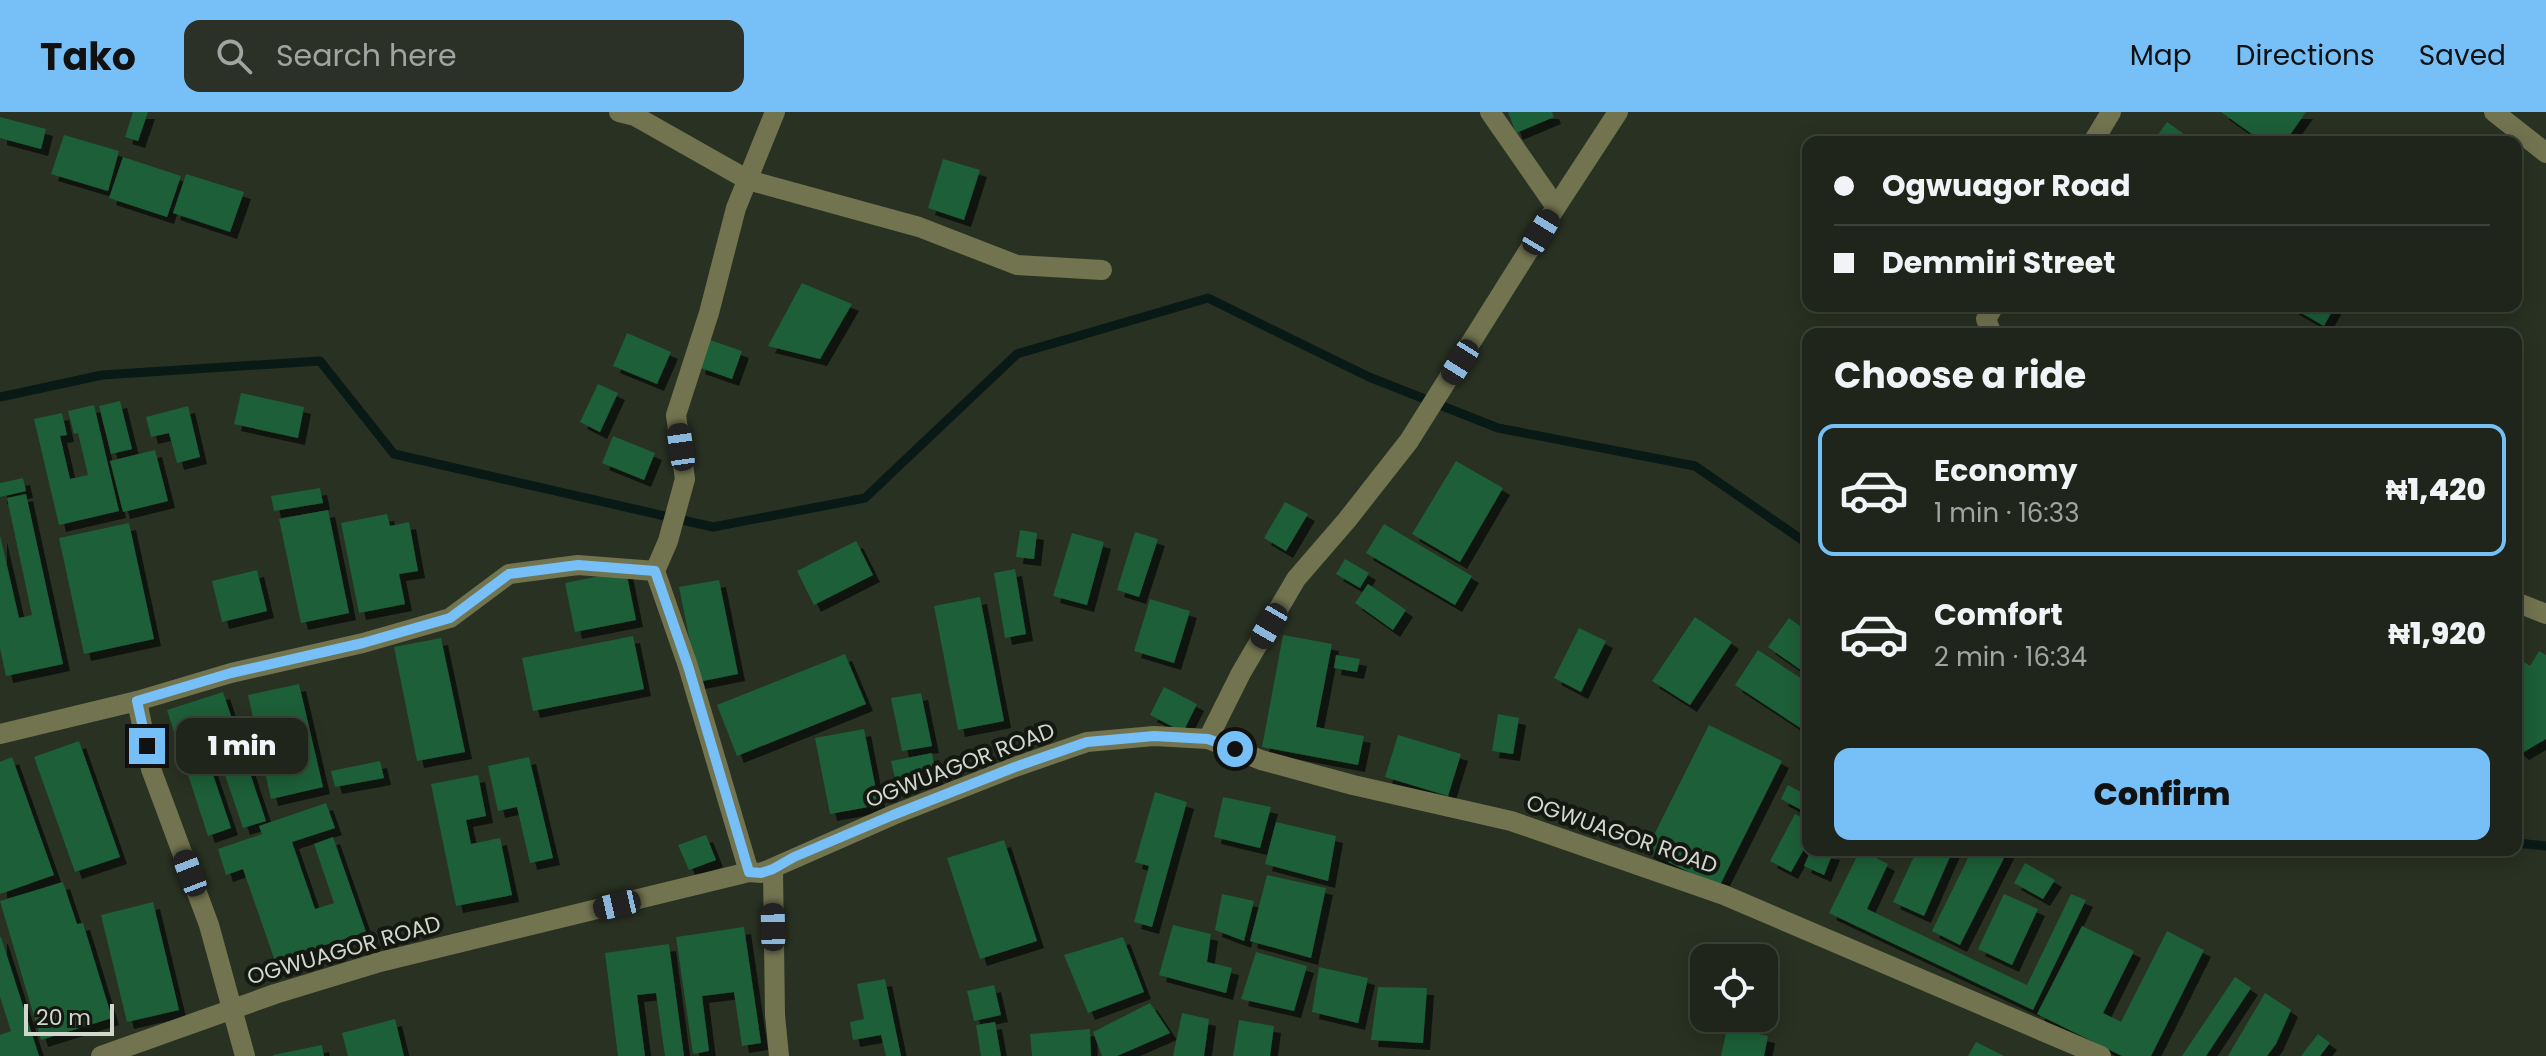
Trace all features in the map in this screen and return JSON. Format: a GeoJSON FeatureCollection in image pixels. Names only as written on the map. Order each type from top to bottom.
{"type":"FeatureCollection","features":[{"type":"Feature","properties":{"kind":"street"},"geometry":{"type":"LineString","coordinates":[[619,112],[635,116],[748,180],[919,227],[1017,265],[1102,270]]}},
{"type":"Feature","properties":{"kind":"street"},"geometry":{"type":"LineString","coordinates":[[749,872],[688,666],[655,571],[668,541],[685,479],[676,415],[709,313],[736,208],[775,112]]}},
{"type":"Feature","properties":{"kind":"street"},"geometry":{"type":"LineString","coordinates":[[1490,112],[1556,207]]}},
{"type":"Feature","properties":{"kind":"street"},"geometry":{"type":"LineString","coordinates":[[1208,739],[1241,673],[1296,579],[1409,441],[1618,112]]}},
{"type":"Feature","properties":{"kind":"street"},"geometry":{"type":"LineString","coordinates":[[2097,136],[2111,112]]}},
{"type":"Feature","properties":{"kind":"street"},"geometry":{"type":"LineString","coordinates":[[2494,112],[2546,153]]}},
{"type":"Feature","properties":{"kind":"street"},"geometry":{"type":"LineString","coordinates":[[0,734],[137,701],[231,673],[363,643],[450,618],[509,574],[578,565],[655,571]]}},
{"type":"Feature","properties":{"kind":"street"},"geometry":{"type":"LineString","coordinates":[[2522,604],[2546,614]]}},
{"type":"Feature","properties":{"kind":"street"},"geometry":{"type":"LineString","coordinates":[[137,701],[151,769],[209,925],[245,1056]]}},
{"type":"Feature","properties":{"kind":"street","name":"OGWUAGOR ROAD"},"geometry":{"type":"LineString","coordinates":[[101,1056],[232,1009],[380,962],[749,872],[761,873],[893,815],[1015,767],[1087,742],[1154,736],[1208,739],[1261,760],[1353,785],[1511,821],[1724,895],[2101,1056]]}},
{"type":"Feature","properties":{"kind":"street"},"geometry":{"type":"LineString","coordinates":[[773,869],[775,1015],[779,1056]]}},
{"type":"Feature","properties":{"kind":"building"},"geometry":{"type":"Polygon","coordinates":[[[133,112],[148,112],[138,141],[125,137],[133,112]]]}},
{"type":"Feature","properties":{"kind":"building"},"geometry":{"type":"Polygon","coordinates":[[[1508,112],[1552,112],[1554,117],[1516,133],[1508,112]]]}},
{"type":"Feature","properties":{"kind":"building"},"geometry":{"type":"Polygon","coordinates":[[[2221,112],[2306,112],[2289,136],[2255,136],[2221,112]]]}},
{"type":"Feature","properties":{"kind":"building"},"geometry":{"type":"Polygon","coordinates":[[[0,117],[46,129],[41,149],[0,138],[0,117]]]}},
{"type":"Feature","properties":{"kind":"building"},"geometry":{"type":"Polygon","coordinates":[[[2167,122],[2187,136],[2157,136],[2167,122]]]}},
{"type":"Feature","properties":{"kind":"building"},"geometry":{"type":"Polygon","coordinates":[[[64,135],[119,151],[108,191],[51,174],[64,135]]]}},
{"type":"Feature","properties":{"kind":"building"},"geometry":{"type":"Polygon","coordinates":[[[123,157],[181,176],[167,217],[109,198],[123,157]]]}},
{"type":"Feature","properties":{"kind":"building"},"geometry":{"type":"Polygon","coordinates":[[[943,159],[980,170],[964,220],[928,208],[943,159]]]}},
{"type":"Feature","properties":{"kind":"building"},"geometry":{"type":"Polygon","coordinates":[[[186,174],[244,192],[230,232],[173,213],[186,174]]]}},
{"type":"Feature","properties":{"kind":"building"},"geometry":{"type":"Polygon","coordinates":[[[802,283],[852,304],[820,359],[768,346],[802,283]]]}},
{"type":"Feature","properties":{"kind":"building"},"geometry":{"type":"Polygon","coordinates":[[[2300,312],[2332,312],[2324,326],[2300,312]]]}},
{"type":"Feature","properties":{"kind":"building"},"geometry":{"type":"Polygon","coordinates":[[[627,333],[671,352],[657,384],[613,366],[627,333]]]}},
{"type":"Feature","properties":{"kind":"building"},"geometry":{"type":"Polygon","coordinates":[[[707,339],[742,351],[732,379],[698,367],[707,339]]]}},
{"type":"Feature","properties":{"kind":"building"},"geometry":{"type":"Polygon","coordinates":[[[598,384],[618,393],[600,432],[580,422],[598,384]]]}},
{"type":"Feature","properties":{"kind":"building"},"geometry":{"type":"Polygon","coordinates":[[[241,393],[304,407],[298,438],[234,424],[241,393]]]}},
{"type":"Feature","properties":{"kind":"building"},"geometry":{"type":"Polygon","coordinates":[[[120,401],[132,449],[111,454],[99,406],[120,401]]]}},
{"type":"Feature","properties":{"kind":"building"},"geometry":{"type":"Polygon","coordinates":[[[94,405],[119,511],[59,525],[34,419],[62,413],[67,435],[60,436],[70,479],[88,475],[78,433],[74,434],[68,411],[94,405]]]}},
{"type":"Feature","properties":{"kind":"building"},"geometry":{"type":"Polygon","coordinates":[[[188,406],[200,457],[177,463],[169,433],[151,437],[146,417],[188,406]]]}},
{"type":"Feature","properties":{"kind":"building"},"geometry":{"type":"Polygon","coordinates":[[[613,436],[655,453],[644,480],[602,463],[613,436]]]}},
{"type":"Feature","properties":{"kind":"building"},"geometry":{"type":"Polygon","coordinates":[[[155,450],[168,501],[123,512],[110,461],[155,450]]]}},
{"type":"Feature","properties":{"kind":"building"},"geometry":{"type":"Polygon","coordinates":[[[1456,461],[1503,488],[1460,562],[1412,534],[1456,461]]]}},
{"type":"Feature","properties":{"kind":"building"},"geometry":{"type":"Polygon","coordinates":[[[23,478],[26,491],[0,497],[0,483],[23,478]]]}},
{"type":"Feature","properties":{"kind":"building"},"geometry":{"type":"Polygon","coordinates":[[[320,488],[323,503],[274,511],[271,496],[320,488]]]}},
{"type":"Feature","properties":{"kind":"building"},"geometry":{"type":"Polygon","coordinates":[[[26,494],[63,664],[6,676],[0,648],[0,535],[19,618],[32,615],[7,498],[26,494]]]}},
{"type":"Feature","properties":{"kind":"building"},"geometry":{"type":"Polygon","coordinates":[[[1285,502],[1308,514],[1286,551],[1264,538],[1285,502]]]}},
{"type":"Feature","properties":{"kind":"building"},"geometry":{"type":"Polygon","coordinates":[[[328,510],[349,613],[301,623],[279,519],[328,510]]]}},
{"type":"Feature","properties":{"kind":"building"},"geometry":{"type":"Polygon","coordinates":[[[387,514],[390,526],[409,522],[418,571],[399,574],[405,604],[359,613],[341,523],[387,514]]]}},
{"type":"Feature","properties":{"kind":"building"},"geometry":{"type":"Polygon","coordinates":[[[129,523],[154,639],[84,654],[59,538],[129,523]]]}},
{"type":"Feature","properties":{"kind":"building"},"geometry":{"type":"Polygon","coordinates":[[[1384,524],[1472,576],[1455,605],[1366,553],[1384,524]]]}},
{"type":"Feature","properties":{"kind":"building"},"geometry":{"type":"Polygon","coordinates":[[[1020,530],[1037,533],[1034,559],[1016,557],[1020,530]]]}},
{"type":"Feature","properties":{"kind":"building"},"geometry":{"type":"Polygon","coordinates":[[[1135,532],[1158,539],[1139,597],[1117,590],[1135,532]]]}},
{"type":"Feature","properties":{"kind":"building"},"geometry":{"type":"Polygon","coordinates":[[[1072,533],[1104,542],[1087,605],[1053,596],[1072,533]]]}},
{"type":"Feature","properties":{"kind":"building"},"geometry":{"type":"Polygon","coordinates":[[[856,541],[873,575],[814,605],[797,571],[856,541]]]}},
{"type":"Feature","properties":{"kind":"building"},"geometry":{"type":"Polygon","coordinates":[[[1345,559],[1369,573],[1360,588],[1336,574],[1345,559]]]}},
{"type":"Feature","properties":{"kind":"building"},"geometry":{"type":"Polygon","coordinates":[[[1015,569],[1026,634],[1005,638],[994,573],[1015,569]]]}},
{"type":"Feature","properties":{"kind":"building"},"geometry":{"type":"Polygon","coordinates":[[[257,570],[267,611],[222,622],[212,581],[257,570]]]}},
{"type":"Feature","properties":{"kind":"building"},"geometry":{"type":"Polygon","coordinates":[[[626,571],[636,620],[575,632],[565,583],[626,571]]]}},
{"type":"Feature","properties":{"kind":"building"},"geometry":{"type":"Polygon","coordinates":[[[719,580],[738,674],[698,682],[679,587],[719,580]]]}},
{"type":"Feature","properties":{"kind":"building"},"geometry":{"type":"Polygon","coordinates":[[[1368,584],[1406,610],[1393,630],[1355,603],[1368,584]]]}},
{"type":"Feature","properties":{"kind":"building"},"geometry":{"type":"Polygon","coordinates":[[[980,597],[1004,721],[958,730],[934,606],[980,597]]]}},
{"type":"Feature","properties":{"kind":"building"},"geometry":{"type":"Polygon","coordinates":[[[1150,599],[1190,611],[1174,663],[1134,651],[1150,599]]]}},
{"type":"Feature","properties":{"kind":"building"},"geometry":{"type":"Polygon","coordinates":[[[1695,617],[1732,642],[1690,705],[1652,681],[1695,617]]]}},
{"type":"Feature","properties":{"kind":"building"},"geometry":{"type":"Polygon","coordinates":[[[1789,618],[1802,628],[1802,671],[1768,647],[1789,618]]]}},
{"type":"Feature","properties":{"kind":"building"},"geometry":{"type":"Polygon","coordinates":[[[1579,628],[1606,641],[1581,692],[1554,678],[1579,628]]]}},
{"type":"Feature","properties":{"kind":"building"},"geometry":{"type":"Polygon","coordinates":[[[1283,635],[1332,644],[1316,727],[1364,736],[1358,765],[1262,747],[1283,635]]]}},
{"type":"Feature","properties":{"kind":"building"},"geometry":{"type":"Polygon","coordinates":[[[633,636],[644,689],[533,711],[522,658],[633,636]]]}},
{"type":"Feature","properties":{"kind":"building"},"geometry":{"type":"Polygon","coordinates":[[[441,638],[465,752],[417,761],[394,647],[441,638]]]}},
{"type":"Feature","properties":{"kind":"building"},"geometry":{"type":"Polygon","coordinates":[[[1758,650],[1802,679],[1802,729],[1735,685],[1758,650]]]}},
{"type":"Feature","properties":{"kind":"building"},"geometry":{"type":"Polygon","coordinates":[[[2539,651],[2546,655],[2546,739],[2522,753],[2522,661],[2530,666],[2539,651]]]}},
{"type":"Feature","properties":{"kind":"building"},"geometry":{"type":"Polygon","coordinates":[[[845,654],[866,704],[737,756],[717,705],[845,654]]]}},
{"type":"Feature","properties":{"kind":"building"},"geometry":{"type":"Polygon","coordinates":[[[1336,655],[1360,659],[1357,672],[1334,668],[1336,655]]]}},
{"type":"Feature","properties":{"kind":"building"},"geometry":{"type":"Polygon","coordinates":[[[299,684],[323,787],[271,799],[248,695],[299,684]]]}},
{"type":"Feature","properties":{"kind":"building"},"geometry":{"type":"Polygon","coordinates":[[[1164,687],[1197,704],[1183,732],[1150,715],[1164,687]]]}},
{"type":"Feature","properties":{"kind":"building"},"geometry":{"type":"Polygon","coordinates":[[[223,692],[266,821],[243,828],[218,754],[207,757],[231,828],[208,836],[167,710],[223,692]]]}},
{"type":"Feature","properties":{"kind":"building"},"geometry":{"type":"Polygon","coordinates":[[[921,693],[932,746],[902,751],[891,698],[921,693]]]}},
{"type":"Feature","properties":{"kind":"building"},"geometry":{"type":"Polygon","coordinates":[[[1498,714],[1519,718],[1513,754],[1492,751],[1498,714]]]}},
{"type":"Feature","properties":{"kind":"building"},"geometry":{"type":"Polygon","coordinates":[[[1709,725],[1782,761],[1719,887],[1646,851],[1709,725]]]}},
{"type":"Feature","properties":{"kind":"building"},"geometry":{"type":"Polygon","coordinates":[[[864,729],[879,805],[830,814],[815,738],[864,729]]]}},
{"type":"Feature","properties":{"kind":"building"},"geometry":{"type":"Polygon","coordinates":[[[1398,735],[1461,754],[1448,796],[1385,777],[1398,735]]]}},
{"type":"Feature","properties":{"kind":"building"},"geometry":{"type":"Polygon","coordinates":[[[79,741],[120,857],[75,872],[34,757],[79,741]]]}},
{"type":"Feature","properties":{"kind":"building"},"geometry":{"type":"Polygon","coordinates":[[[932,753],[937,779],[897,787],[891,761],[932,753]]]}},
{"type":"Feature","properties":{"kind":"building"},"geometry":{"type":"Polygon","coordinates":[[[12,757],[54,875],[0,894],[0,762],[12,757]]]}},
{"type":"Feature","properties":{"kind":"building"},"geometry":{"type":"Polygon","coordinates":[[[529,757],[553,858],[530,863],[517,807],[498,811],[488,766],[529,757]]]}},
{"type":"Feature","properties":{"kind":"building"},"geometry":{"type":"Polygon","coordinates":[[[380,761],[384,778],[335,787],[331,771],[380,761]]]}},
{"type":"Feature","properties":{"kind":"building"},"geometry":{"type":"Polygon","coordinates":[[[478,775],[486,816],[466,820],[471,844],[500,838],[512,895],[456,906],[431,784],[478,775]]]}},
{"type":"Feature","properties":{"kind":"building"},"geometry":{"type":"Polygon","coordinates":[[[1788,785],[1802,793],[1802,810],[1781,799],[1788,785]]]}},
{"type":"Feature","properties":{"kind":"building"},"geometry":{"type":"Polygon","coordinates":[[[1155,792],[1187,802],[1152,927],[1134,922],[1149,866],[1135,862],[1155,792]]]}},
{"type":"Feature","properties":{"kind":"building"},"geometry":{"type":"Polygon","coordinates":[[[1223,797],[1271,807],[1260,848],[1214,837],[1223,797]]]}},
{"type":"Feature","properties":{"kind":"building"},"geometry":{"type":"Polygon","coordinates":[[[326,803],[335,828],[292,842],[315,909],[334,903],[314,844],[333,837],[366,932],[275,961],[243,869],[226,875],[218,849],[262,834],[259,826],[326,803]]]}},
{"type":"Feature","properties":{"kind":"building"},"geometry":{"type":"Polygon","coordinates":[[[1795,814],[1802,818],[1802,853],[1791,872],[1770,861],[1795,814]]]}},
{"type":"Feature","properties":{"kind":"building"},"geometry":{"type":"Polygon","coordinates":[[[1276,822],[1336,836],[1328,881],[1265,864],[1276,822]]]}},
{"type":"Feature","properties":{"kind":"building"},"geometry":{"type":"Polygon","coordinates":[[[706,835],[716,860],[689,870],[678,845],[706,835]]]}},
{"type":"Feature","properties":{"kind":"building"},"geometry":{"type":"Polygon","coordinates":[[[1004,840],[1037,941],[980,959],[947,858],[1004,840]]]}},
{"type":"Feature","properties":{"kind":"building"},"geometry":{"type":"Polygon","coordinates":[[[1808,856],[1832,856],[1824,875],[1804,866],[1808,856]]]}},
{"type":"Feature","properties":{"kind":"building"},"geometry":{"type":"Polygon","coordinates":[[[1857,856],[1872,856],[1888,864],[1867,909],[2027,985],[2071,894],[2086,900],[2033,1010],[1829,913],[1857,856]]]}},
{"type":"Feature","properties":{"kind":"building"},"geometry":{"type":"Polygon","coordinates":[[[1914,856],[1950,856],[1924,916],[1893,902],[1914,856]]]}},
{"type":"Feature","properties":{"kind":"building"},"geometry":{"type":"Polygon","coordinates":[[[1969,856],[2005,856],[1960,945],[1932,931],[1969,856]]]}},
{"type":"Feature","properties":{"kind":"building"},"geometry":{"type":"Polygon","coordinates":[[[2025,863],[2055,880],[2043,899],[2014,883],[2025,863]]]}},
{"type":"Feature","properties":{"kind":"building"},"geometry":{"type":"Polygon","coordinates":[[[1267,875],[1326,888],[1311,958],[1250,941],[1267,875]]]}},
{"type":"Feature","properties":{"kind":"building"},"geometry":{"type":"Polygon","coordinates":[[[63,882],[77,924],[83,923],[112,1018],[41,1040],[0,901],[63,882]]]}},
{"type":"Feature","properties":{"kind":"building"},"geometry":{"type":"Polygon","coordinates":[[[1222,894],[1254,901],[1244,941],[1215,930],[1222,894]]]}},
{"type":"Feature","properties":{"kind":"building"},"geometry":{"type":"Polygon","coordinates":[[[2004,894],[2038,909],[2012,965],[1978,949],[2004,894]]]}},
{"type":"Feature","properties":{"kind":"building"},"geometry":{"type":"Polygon","coordinates":[[[153,902],[179,1010],[127,1022],[101,915],[153,902]]]}},
{"type":"Feature","properties":{"kind":"building"},"geometry":{"type":"Polygon","coordinates":[[[1173,925],[1211,934],[1207,962],[1232,968],[1226,993],[1159,975],[1173,925]]]}},
{"type":"Feature","properties":{"kind":"building"},"geometry":{"type":"Polygon","coordinates":[[[2082,926],[2134,951],[2103,1013],[2121,1022],[2167,931],[2204,950],[2151,1056],[2122,1056],[2037,1014],[2082,926]]]}},
{"type":"Feature","properties":{"kind":"building"},"geometry":{"type":"Polygon","coordinates":[[[744,927],[761,1043],[742,1046],[734,992],[702,996],[709,1051],[693,1054],[676,937],[744,927]]]}},
{"type":"Feature","properties":{"kind":"building"},"geometry":{"type":"Polygon","coordinates":[[[0,937],[39,1056],[0,1056],[0,1035],[11,1031],[0,997],[0,937]]]}},
{"type":"Feature","properties":{"kind":"building"},"geometry":{"type":"Polygon","coordinates":[[[1123,937],[1144,992],[1088,1013],[1064,955],[1123,937]]]}},
{"type":"Feature","properties":{"kind":"building"},"geometry":{"type":"Polygon","coordinates":[[[669,944],[684,1056],[665,1056],[656,993],[637,995],[645,1056],[618,1056],[605,953],[669,944]]]}},
{"type":"Feature","properties":{"kind":"building"},"geometry":{"type":"Polygon","coordinates":[[[1256,952],[1307,966],[1294,1011],[1241,999],[1256,952]]]}},
{"type":"Feature","properties":{"kind":"building"},"geometry":{"type":"Polygon","coordinates":[[[1319,967],[1368,978],[1358,1023],[1312,1012],[1319,967]]]}},
{"type":"Feature","properties":{"kind":"building"},"geometry":{"type":"Polygon","coordinates":[[[2235,977],[2251,988],[2206,1056],[2182,1056],[2235,977]]]}},
{"type":"Feature","properties":{"kind":"building"},"geometry":{"type":"Polygon","coordinates":[[[885,979],[901,1056],[886,1056],[881,1035],[853,1040],[850,1022],[864,1019],[857,984],[885,979]]]}},
{"type":"Feature","properties":{"kind":"building"},"geometry":{"type":"Polygon","coordinates":[[[994,985],[1001,1015],[974,1021],[967,991],[994,985]]]}},
{"type":"Feature","properties":{"kind":"building"},"geometry":{"type":"Polygon","coordinates":[[[1378,987],[1427,988],[1423,1043],[1371,1040],[1378,987]]]}},
{"type":"Feature","properties":{"kind":"building"},"geometry":{"type":"Polygon","coordinates":[[[2265,993],[2291,1010],[2276,1044],[2267,1056],[2228,1056],[2265,993]]]}},
{"type":"Feature","properties":{"kind":"building"},"geometry":{"type":"Polygon","coordinates":[[[1150,1003],[1170,1033],[1117,1056],[1102,1056],[1093,1032],[1150,1003]]]}},
{"type":"Feature","properties":{"kind":"building"},"geometry":{"type":"Polygon","coordinates":[[[1182,1013],[1209,1019],[1204,1056],[1173,1056],[1182,1013]]]}},
{"type":"Feature","properties":{"kind":"building"},"geometry":{"type":"Polygon","coordinates":[[[395,1019],[404,1056],[348,1056],[342,1033],[395,1019]]]}},
{"type":"Feature","properties":{"kind":"building"},"geometry":{"type":"Polygon","coordinates":[[[1239,1020],[1274,1026],[1270,1056],[1233,1056],[1239,1020]]]}},
{"type":"Feature","properties":{"kind":"building"},"geometry":{"type":"Polygon","coordinates":[[[995,1022],[1001,1056],[981,1056],[976,1025],[995,1022]]]}},
{"type":"Feature","properties":{"kind":"building"},"geometry":{"type":"Polygon","coordinates":[[[1090,1029],[1091,1056],[1032,1056],[1030,1034],[1090,1029]]]}},
{"type":"Feature","properties":{"kind":"building"},"geometry":{"type":"Polygon","coordinates":[[[1726,1032],[1768,1036],[1764,1056],[1721,1056],[1726,1032]]]}},
{"type":"Feature","properties":{"kind":"building"},"geometry":{"type":"Polygon","coordinates":[[[2318,1034],[2330,1043],[2320,1056],[2301,1056],[2318,1034]]]}},
{"type":"Feature","properties":{"kind":"building"},"geometry":{"type":"Polygon","coordinates":[[[1976,1042],[2004,1056],[1968,1056],[1976,1042]]]}},
{"type":"Feature","properties":{"kind":"building"},"geometry":{"type":"Polygon","coordinates":[[[322,1045],[324,1056],[273,1056],[273,1055],[322,1045]]]}},
{"type":"Feature","properties":{"kind":"waterway"},"geometry":{"type":"LineString","coordinates":[[0,397],[102,375],[320,361],[394,454],[713,527],[865,498],[1017,354],[1208,298],[1369,377],[1498,428],[1695,466],[1802,540]]}},
{"type":"Feature","properties":{"kind":"waterway"},"geometry":{"type":"LineString","coordinates":[[2522,844],[2546,846]]}},
{"type":"Feature","properties":{"kind":"route"},"geometry":{"type":"LineString","coordinates":[[147,746],[137,701],[231,673],[363,643],[450,618],[509,574],[578,565],[655,571],[688,666],[749,872],[761,873],[773,869],[893,815],[1087,742],[1154,736],[1208,739],[1235,749]]}}]}
